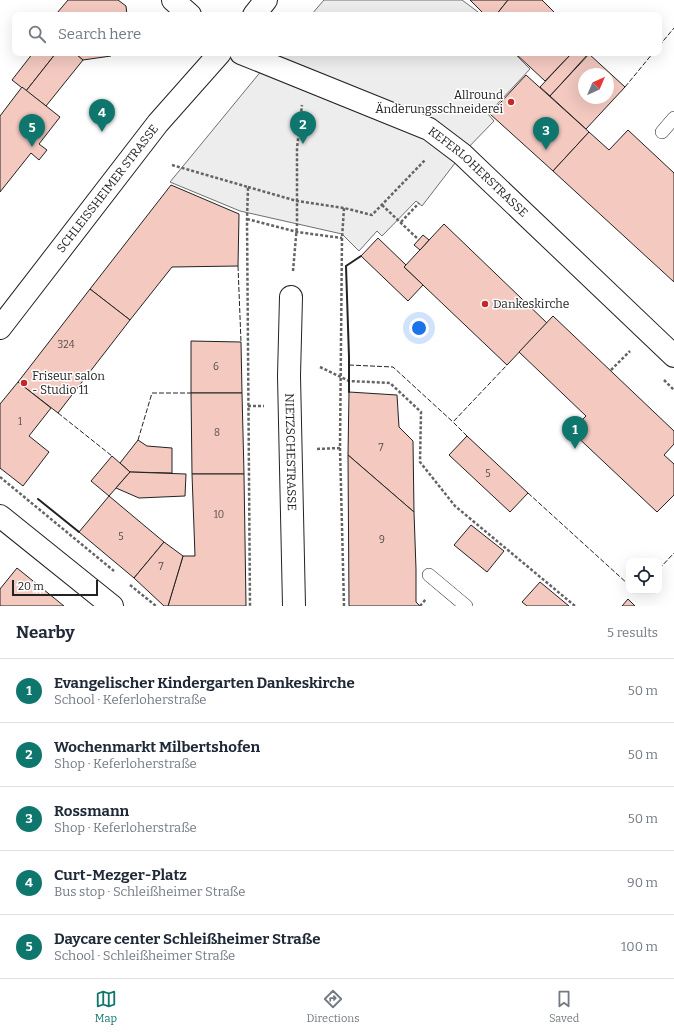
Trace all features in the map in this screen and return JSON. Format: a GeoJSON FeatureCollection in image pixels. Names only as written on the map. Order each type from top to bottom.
{"type":"FeatureCollection","features":[{"type":"Feature","properties":{"kind":"street"},"geometry":{"type":"LineString","coordinates":[[173,0],[187,12]]}},
{"type":"Feature","properties":{"kind":"street"},"geometry":{"type":"LineString","coordinates":[[256,12],[266,0]]}},
{"type":"Feature","properties":{"kind":"street","name":"SCHLEISSHEIMER STRASSE"},"geometry":{"type":"LineString","coordinates":[[2,322],[158,123],[217,56]]}},
{"type":"Feature","properties":{"kind":"street","name":"KEFERLOHERSTRASSE"},"geometry":{"type":"LineString","coordinates":[[248,56],[429,129],[462,154],[674,356]]}},
{"type":"Feature","properties":{"kind":"street","name":"NIETZSCHESTRASSE"},"geometry":{"type":"LineString","coordinates":[[291,297],[289,376],[294,606]]}},
{"type":"Feature","properties":{"kind":"street"},"geometry":{"type":"LineString","coordinates":[[0,516],[112,606]]}},
{"type":"Feature","properties":{"kind":"lane"},"geometry":{"type":"LineString","coordinates":[[662,132],[674,118]]}},
{"type":"Feature","properties":{"kind":"lane"},"geometry":{"type":"LineString","coordinates":[[429,575],[466,606]]}},
{"type":"Feature","properties":{"kind":"path"},"geometry":{"type":"LineString","coordinates":[[291,297],[297,232],[297,148],[305,78]]}},
{"type":"Feature","properties":{"kind":"path"},"geometry":{"type":"LineString","coordinates":[[172,165],[297,201],[344,208],[372,215],[425,160],[430,163]]}},
{"type":"Feature","properties":{"kind":"path"},"geometry":{"type":"LineString","coordinates":[[248,187],[250,606]]}},
{"type":"Feature","properties":{"kind":"path"},"geometry":{"type":"LineString","coordinates":[[401,222],[419,203]]}},
{"type":"Feature","properties":{"kind":"path"},"geometry":{"type":"LineString","coordinates":[[382,205],[419,240]]}},
{"type":"Feature","properties":{"kind":"path"},"geometry":{"type":"LineString","coordinates":[[344,208],[342,238],[340,448],[344,606]]}},
{"type":"Feature","properties":{"kind":"path"},"geometry":{"type":"LineString","coordinates":[[247,219],[297,232],[342,238]]}},
{"type":"Feature","properties":{"kind":"path"},"geometry":{"type":"LineString","coordinates":[[611,370],[631,349]]}},
{"type":"Feature","properties":{"kind":"path"},"geometry":{"type":"LineString","coordinates":[[320,366],[349,381],[390,383],[421,412],[420,462],[455,506],[575,606]]}},
{"type":"Feature","properties":{"kind":"path"},"geometry":{"type":"LineString","coordinates":[[0,477],[114,571]]}},
{"type":"Feature","properties":{"kind":"path"},"geometry":{"type":"LineString","coordinates":[[126,581],[156,606]]}},
{"type":"Feature","properties":{"kind":"shaded area"},"geometry":{"type":"Polygon","coordinates":[[[324,0],[462,0],[478,12],[314,12],[324,0]]]}},
{"type":"Feature","properties":{"kind":"shaded area"},"geometry":{"type":"Polygon","coordinates":[[[274,56],[517,56],[530,69],[488,114],[494,121],[462,154],[422,206],[416,201],[382,236],[377,231],[359,251],[342,234],[240,211],[170,182],[274,56]]]}},
{"type":"Feature","properties":{"kind":"building"},"geometry":{"type":"Polygon","coordinates":[[[68,0],[118,0],[126,6],[127,12],[58,12],[68,0]]]}},
{"type":"Feature","properties":{"kind":"building"},"geometry":{"type":"Polygon","coordinates":[[[470,0],[508,0],[498,12],[482,12],[470,0]]]}},
{"type":"Feature","properties":{"kind":"building"},"geometry":{"type":"Polygon","coordinates":[[[508,0],[542,0],[554,12],[498,12],[508,0]]]}},
{"type":"Feature","properties":{"kind":"building"},"geometry":{"type":"Polygon","coordinates":[[[31,56],[54,56],[26,91],[12,80],[31,56]]]}},
{"type":"Feature","properties":{"kind":"building"},"geometry":{"type":"Polygon","coordinates":[[[54,56],[78,56],[83,60],[46,106],[26,91],[54,56]]]}},
{"type":"Feature","properties":{"kind":"building"},"geometry":{"type":"Polygon","coordinates":[[[78,56],[111,56],[83,60],[78,56]]]}},
{"type":"Feature","properties":{"kind":"building"},"geometry":{"type":"Polygon","coordinates":[[[518,56],[569,56],[545,81],[518,56]]]}},
{"type":"Feature","properties":{"kind":"building"},"geometry":{"type":"Polygon","coordinates":[[[569,56],[586,56],[550,96],[540,87],[569,56]]]}},
{"type":"Feature","properties":{"kind":"building"},"geometry":{"type":"Polygon","coordinates":[[[587,56],[591,56],[604,68],[578,68],[578,104],[609,104],[586,129],[550,96],[587,56]]]}},
{"type":"Feature","properties":{"kind":"building"},"geometry":{"type":"Polygon","coordinates":[[[526,75],[589,132],[553,171],[490,114],[526,75]]]}},
{"type":"Feature","properties":{"kind":"building"},"geometry":{"type":"Polygon","coordinates":[[[614,77],[625,87],[614,99],[614,77]]]}},
{"type":"Feature","properties":{"kind":"building"},"geometry":{"type":"Polygon","coordinates":[[[22,87],[60,117],[39,144],[47,150],[39,160],[31,153],[0,192],[0,116],[22,87]]]}},
{"type":"Feature","properties":{"kind":"building"},"geometry":{"type":"Polygon","coordinates":[[[628,130],[674,173],[674,282],[553,171],[589,132],[609,150],[628,130]]]}},
{"type":"Feature","properties":{"kind":"building"},"geometry":{"type":"Polygon","coordinates":[[[171,185],[239,214],[238,266],[172,267],[130,320],[90,289],[171,185]]]}},
{"type":"Feature","properties":{"kind":"building","name":"Dankeskirche"},"geometry":{"type":"Polygon","coordinates":[[[444,224],[547,323],[507,365],[404,267],[444,224]]]}},
{"type":"Feature","properties":{"kind":"building"},"geometry":{"type":"Polygon","coordinates":[[[423,235],[429,240],[420,250],[414,245],[423,235]]]}},
{"type":"Feature","properties":{"kind":"building"},"geometry":{"type":"Polygon","coordinates":[[[378,238],[406,265],[404,267],[423,285],[408,301],[361,256],[378,238]]]}},
{"type":"Feature","properties":{"kind":"building"},"geometry":{"type":"Polygon","coordinates":[[[90,289],[130,320],[58,413],[18,382],[90,289]]]}},
{"type":"Feature","properties":{"kind":"building"},"geometry":{"type":"Polygon","coordinates":[[[553,316],[674,431],[674,444],[664,455],[674,464],[674,495],[657,512],[571,431],[586,416],[519,352],[553,316]]]}},
{"type":"Feature","properties":{"kind":"building"},"geometry":{"type":"Polygon","coordinates":[[[191,341],[241,342],[242,393],[191,393],[191,341]]]}},
{"type":"Feature","properties":{"kind":"building"},"geometry":{"type":"Polygon","coordinates":[[[18,382],[51,408],[29,436],[49,452],[23,486],[0,468],[0,404],[18,382]]]}},
{"type":"Feature","properties":{"kind":"building"},"geometry":{"type":"Polygon","coordinates":[[[349,392],[397,395],[399,427],[413,441],[414,512],[348,455],[349,392]]]}},
{"type":"Feature","properties":{"kind":"building"},"geometry":{"type":"Polygon","coordinates":[[[191,393],[242,393],[244,474],[192,474],[191,393]]]}},
{"type":"Feature","properties":{"kind":"building"},"geometry":{"type":"Polygon","coordinates":[[[467,436],[528,493],[510,512],[449,455],[467,436]]]}},
{"type":"Feature","properties":{"kind":"building"},"geometry":{"type":"Polygon","coordinates":[[[138,440],[147,446],[172,448],[172,473],[130,472],[120,463],[138,440]]]}},
{"type":"Feature","properties":{"kind":"building"},"geometry":{"type":"Polygon","coordinates":[[[348,455],[414,512],[416,602],[420,606],[349,606],[348,455]]]}},
{"type":"Feature","properties":{"kind":"building"},"geometry":{"type":"Polygon","coordinates":[[[112,456],[130,472],[109,496],[91,481],[112,456]]]}},
{"type":"Feature","properties":{"kind":"building"},"geometry":{"type":"Polygon","coordinates":[[[130,472],[186,474],[185,496],[139,498],[116,488],[130,472]]]}},
{"type":"Feature","properties":{"kind":"building"},"geometry":{"type":"Polygon","coordinates":[[[192,474],[244,474],[246,606],[168,606],[183,556],[195,556],[192,474]]]}},
{"type":"Feature","properties":{"kind":"building"},"geometry":{"type":"Polygon","coordinates":[[[109,496],[164,542],[134,578],[79,532],[109,496]]]}},
{"type":"Feature","properties":{"kind":"building"},"geometry":{"type":"Polygon","coordinates":[[[471,525],[504,551],[487,572],[454,545],[471,525]]]}},
{"type":"Feature","properties":{"kind":"building"},"geometry":{"type":"Polygon","coordinates":[[[164,542],[183,556],[168,606],[164,606],[134,578],[164,542]]]}},
{"type":"Feature","properties":{"kind":"building"},"geometry":{"type":"Polygon","coordinates":[[[17,568],[64,606],[0,606],[0,589],[17,568]]]}},
{"type":"Feature","properties":{"kind":"building"},"geometry":{"type":"Polygon","coordinates":[[[540,582],[569,606],[527,606],[522,602],[540,582]]]}},
{"type":"Feature","properties":{"kind":"building"},"geometry":{"type":"Polygon","coordinates":[[[628,599],[635,606],[622,606],[628,599]]]}},
{"type":"Feature","properties":{"kind":"fence"},"geometry":{"type":"LineString","coordinates":[[662,42],[674,28]]}},
{"type":"Feature","properties":{"kind":"fence"},"geometry":{"type":"LineString","coordinates":[[625,87],[651,56]]}},
{"type":"Feature","properties":{"kind":"fence"},"geometry":{"type":"LineString","coordinates":[[238,266],[241,342]]}},
{"type":"Feature","properties":{"kind":"fence"},"geometry":{"type":"LineString","coordinates":[[349,365],[393,367],[453,422]]}},
{"type":"Feature","properties":{"kind":"fence"},"geometry":{"type":"LineString","coordinates":[[467,436],[453,422],[507,365]]}},
{"type":"Feature","properties":{"kind":"fence"},"geometry":{"type":"LineString","coordinates":[[138,440],[152,393],[191,393]]}},
{"type":"Feature","properties":{"kind":"fence"},"geometry":{"type":"LineString","coordinates":[[58,413],[112,456]]}},
{"type":"Feature","properties":{"kind":"fence"},"geometry":{"type":"LineString","coordinates":[[528,493],[626,582]]}},
{"type":"Feature","properties":{"kind":"fence"},"geometry":{"type":"LineString","coordinates":[[662,566],[674,553]]}},
{"type":"Feature","properties":{"kind":"wall"},"geometry":{"type":"LineString","coordinates":[[349,392],[346,266],[361,256]]}},
{"type":"Feature","properties":{"kind":"wall"},"geometry":{"type":"LineString","coordinates":[[38,499],[79,532]]}},
{"type":"Feature","properties":{"kind":"place","name":"Allround Änderungsschneiderei"},"geometry":{"type":"Point","coordinates":[511,102]}},
{"type":"Feature","properties":{"kind":"place","name":"Curt-Mezger-Platz"},"geometry":{"type":"Point","coordinates":[102,132]}},
{"type":"Feature","properties":{"kind":"place","name":"Wochenmarkt Milbertshofen"},"geometry":{"type":"Point","coordinates":[303,144]}},
{"type":"Feature","properties":{"kind":"place","name":"Daycare center Schleißheimer Straße"},"geometry":{"type":"Point","coordinates":[32,147]}},
{"type":"Feature","properties":{"kind":"place","name":"Rossmann"},"geometry":{"type":"Point","coordinates":[546,150]}},
{"type":"Feature","properties":{"kind":"place","name":"Dankeskirche"},"geometry":{"type":"Point","coordinates":[485,304]}},
{"type":"Feature","properties":{"kind":"place","name":"Friseur salon - Studio 11"},"geometry":{"type":"Point","coordinates":[24,383]}},
{"type":"Feature","properties":{"kind":"place","name":"Evangelischer Kindergarten Dankeskirche"},"geometry":{"type":"Point","coordinates":[575,449]}}]}
